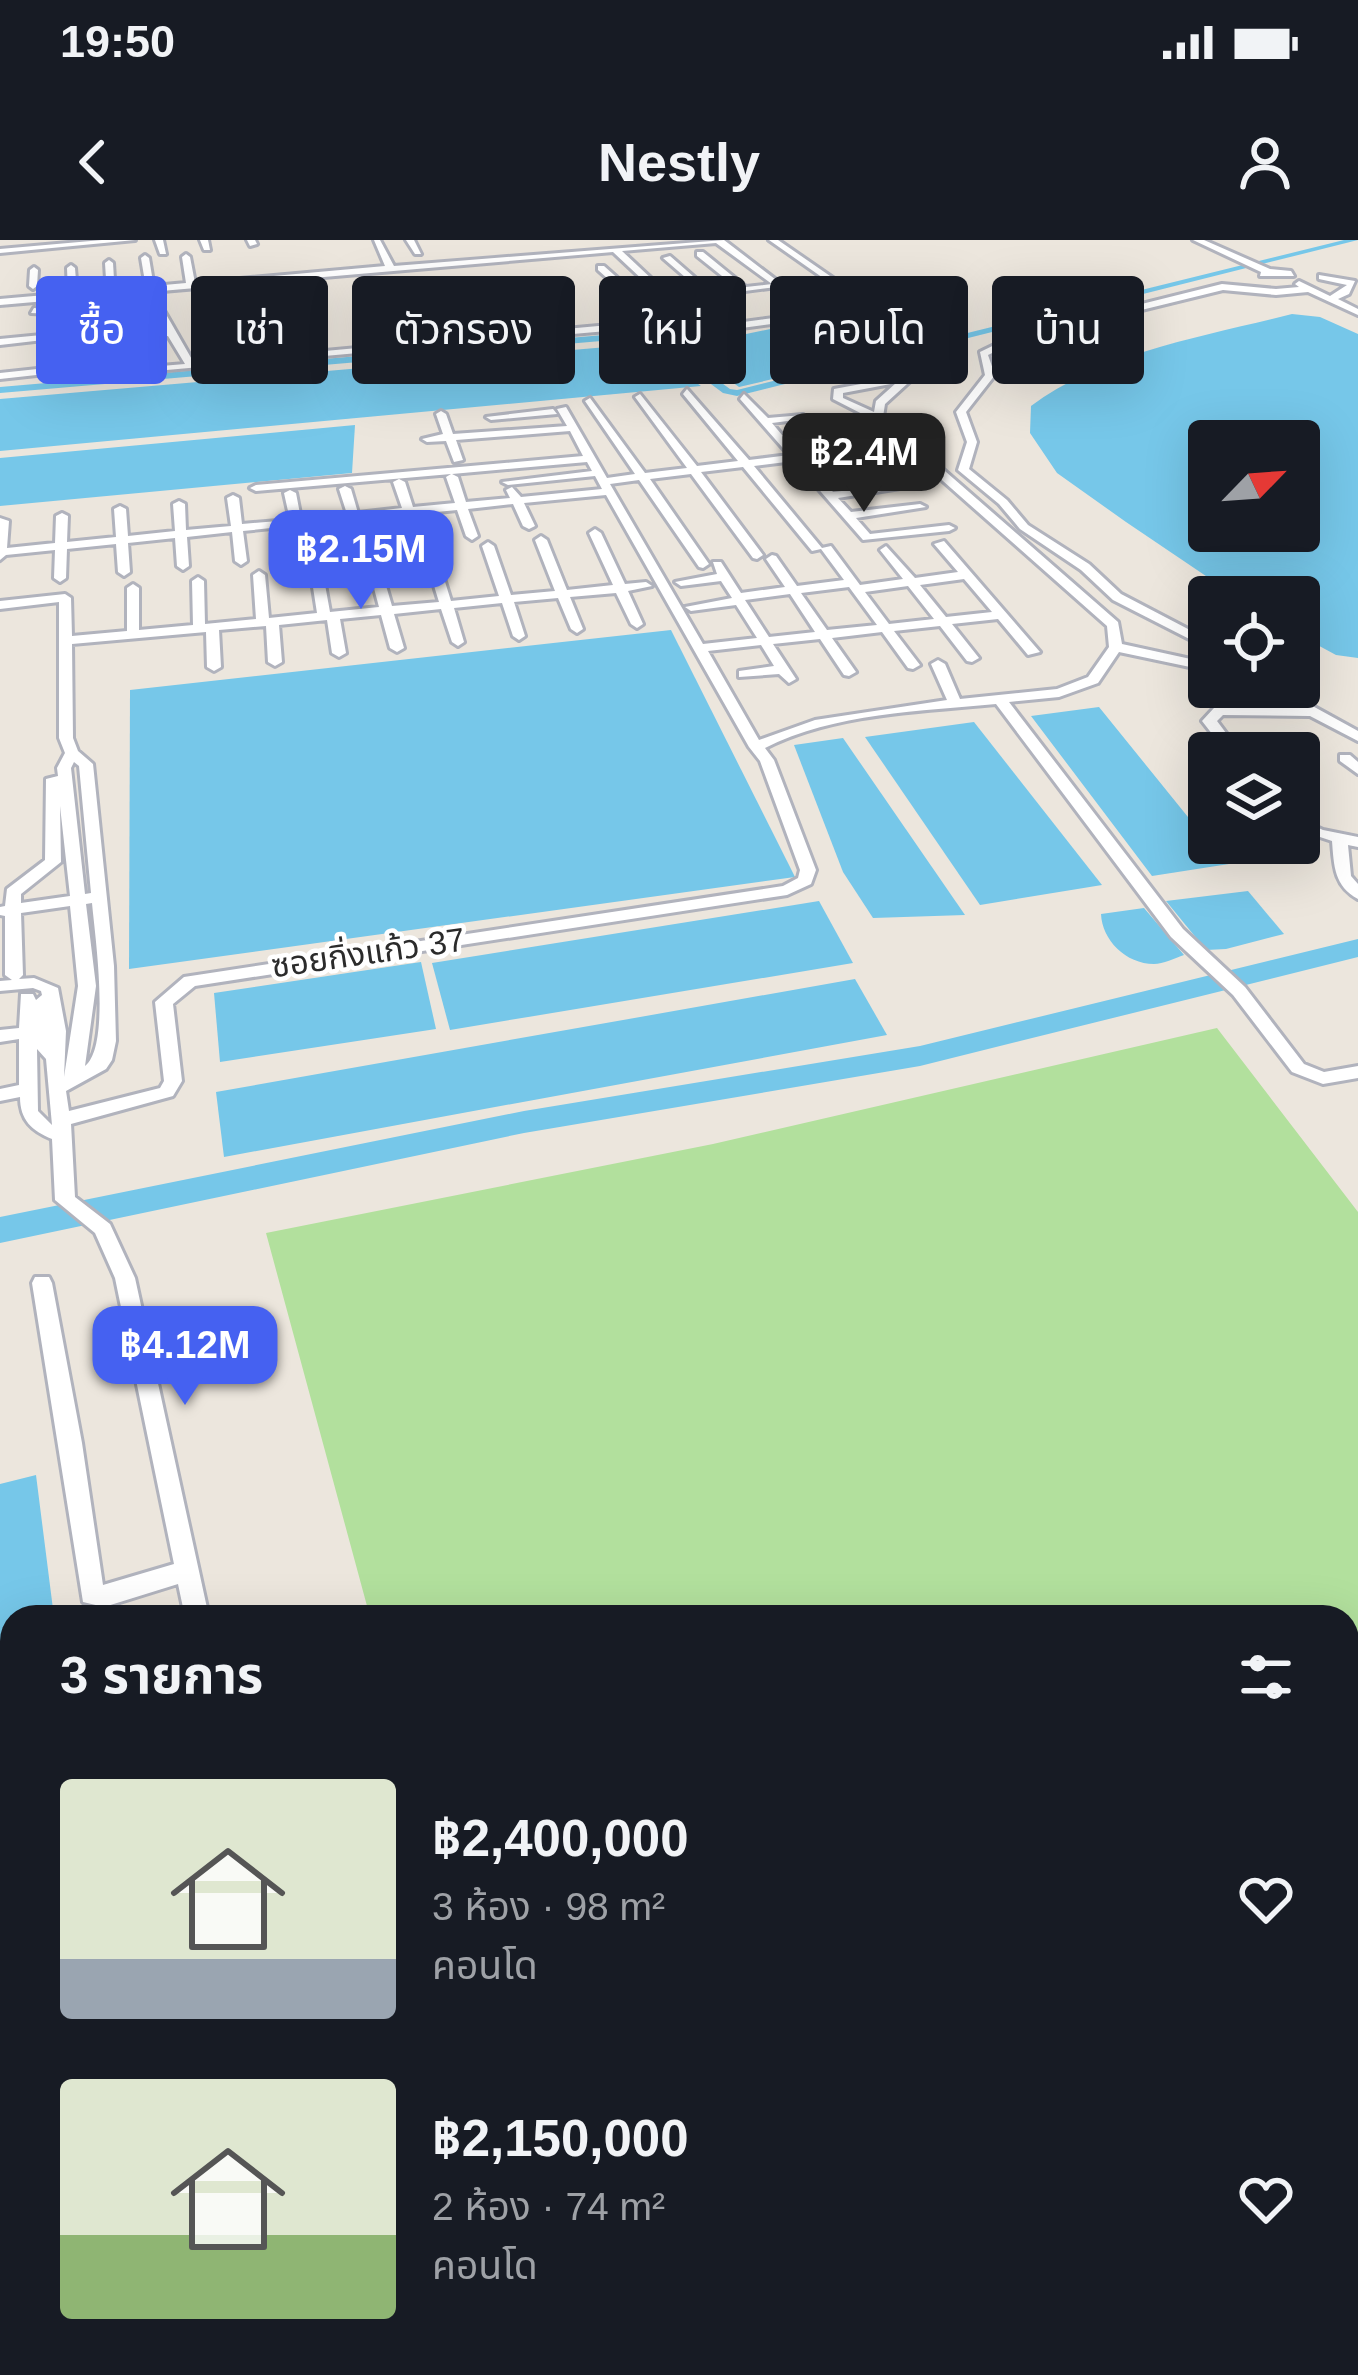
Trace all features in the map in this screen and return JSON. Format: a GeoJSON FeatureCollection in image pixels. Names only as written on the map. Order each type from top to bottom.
{"type":"FeatureCollection","features":[{"type":"Feature","properties":{"kind":"street"},"geometry":{"type":"LineString","coordinates":[[0,250],[21,244],[131,240]]}},
{"type":"Feature","properties":{"kind":"street"},"geometry":{"type":"LineString","coordinates":[[159,240],[163,252]]}},
{"type":"Feature","properties":{"kind":"street"},"geometry":{"type":"LineString","coordinates":[[410,240],[418,252]]}},
{"type":"Feature","properties":{"kind":"street"},"geometry":{"type":"LineString","coordinates":[[290,276],[522,250],[617,251],[719,240],[780,284],[746,290]]}},
{"type":"Feature","properties":{"kind":"street"},"geometry":{"type":"LineString","coordinates":[[756,240],[798,269]]}},
{"type":"Feature","properties":{"kind":"street"},"geometry":{"type":"LineString","coordinates":[[772,240],[824,276]]}},
{"type":"Feature","properties":{"kind":"street"},"geometry":{"type":"LineString","coordinates":[[1088,240],[1116,240]]}},
{"type":"Feature","properties":{"kind":"street"},"geometry":{"type":"LineString","coordinates":[[1197,240],[1267,271],[1264,276],[1286,278],[1358,312]]}},
{"type":"Feature","properties":{"kind":"street"},"geometry":{"type":"LineString","coordinates":[[110,276],[113,241]]}},
{"type":"Feature","properties":{"kind":"street"},"geometry":{"type":"LineString","coordinates":[[377,241],[390,267]]}},
{"type":"Feature","properties":{"kind":"street"},"geometry":{"type":"LineString","coordinates":[[67,243],[71,276]]}},
{"type":"Feature","properties":{"kind":"street"},"geometry":{"type":"LineString","coordinates":[[21,244],[23,264]]}},
{"type":"Feature","properties":{"kind":"street"},"geometry":{"type":"LineString","coordinates":[[384,255],[435,250]]}},
{"type":"Feature","properties":{"kind":"street"},"geometry":{"type":"LineString","coordinates":[[617,251],[631,263],[675,299],[638,301],[601,268],[631,263],[667,258],[732,250]]}},
{"type":"Feature","properties":{"kind":"street"},"geometry":{"type":"LineString","coordinates":[[700,254],[728,276]]}},
{"type":"Feature","properties":{"kind":"street"},"geometry":{"type":"LineString","coordinates":[[167,287],[191,285],[185,257]]}},
{"type":"Feature","properties":{"kind":"street"},"geometry":{"type":"LineString","coordinates":[[145,258],[148,275]]}},
{"type":"Feature","properties":{"kind":"street"},"geometry":{"type":"LineString","coordinates":[[667,258],[688,276]]}},
{"type":"Feature","properties":{"kind":"street"},"geometry":{"type":"LineString","coordinates":[[33,286],[34,271]]}},
{"type":"Feature","properties":{"kind":"street"},"geometry":{"type":"LineString","coordinates":[[138,276],[189,272]]}},
{"type":"Feature","properties":{"kind":"street"},"geometry":{"type":"LineString","coordinates":[[1322,277],[1352,284],[1330,299]]}},
{"type":"Feature","properties":{"kind":"street"},"geometry":{"type":"LineString","coordinates":[[0,289],[36,286]]}},
{"type":"Feature","properties":{"kind":"street"},"geometry":{"type":"LineString","coordinates":[[1188,634],[1117,596],[1070,556],[1024,527],[1004,502],[963,470],[972,442],[961,412],[990,375],[983,354],[1016,338],[1187,298],[1209,288],[1309,289]]}},
{"type":"Feature","properties":{"kind":"street"},"geometry":{"type":"LineString","coordinates":[[0,302],[36,299]]}},
{"type":"Feature","properties":{"kind":"street"},"geometry":{"type":"LineString","coordinates":[[0,314],[36,311]]}},
{"type":"Feature","properties":{"kind":"street"},"geometry":{"type":"LineString","coordinates":[[24,312],[25,362]]}},
{"type":"Feature","properties":{"kind":"street"},"geometry":{"type":"LineString","coordinates":[[328,354],[653,324],[675,334],[770,321]]}},
{"type":"Feature","properties":{"kind":"street"},"geometry":{"type":"LineString","coordinates":[[167,324],[191,366]]}},
{"type":"Feature","properties":{"kind":"street"},"geometry":{"type":"LineString","coordinates":[[167,334],[171,333]]}},
{"type":"Feature","properties":{"kind":"street"},"geometry":{"type":"LineString","coordinates":[[0,342],[36,338]]}},
{"type":"Feature","properties":{"kind":"street"},"geometry":{"type":"LineString","coordinates":[[167,357],[183,352]]}},
{"type":"Feature","properties":{"kind":"street"},"geometry":{"type":"LineString","coordinates":[[0,364],[36,361]]}},
{"type":"Feature","properties":{"kind":"street"},"geometry":{"type":"LineString","coordinates":[[167,366],[191,366]]}},
{"type":"Feature","properties":{"kind":"street"},"geometry":{"type":"LineString","coordinates":[[0,376],[36,372]]}},
{"type":"Feature","properties":{"kind":"street"},"geometry":{"type":"LineString","coordinates":[[508,454],[490,413],[558,410],[609,486],[756,747],[776,734],[809,724],[952,700],[1000,700],[1082,687],[1116,647],[1117,633],[1105,615],[878,418],[838,399],[838,391],[876,384]]}},
{"type":"Feature","properties":{"kind":"street"},"geometry":{"type":"LineString","coordinates":[[878,418],[880,404],[899,384]]}},
{"type":"Feature","properties":{"kind":"street"},"geometry":{"type":"LineString","coordinates":[[687,392],[855,586],[913,665]]}},
{"type":"Feature","properties":{"kind":"street"},"geometry":{"type":"LineString","coordinates":[[640,397],[794,591],[849,672]]}},
{"type":"Feature","properties":{"kind":"street"},"geometry":{"type":"LineString","coordinates":[[745,397],[871,539],[949,528]]}},
{"type":"Feature","properties":{"kind":"street"},"geometry":{"type":"LineString","coordinates":[[590,401],[739,599],[786,674],[744,674]]}},
{"type":"Feature","properties":{"kind":"street"},"geometry":{"type":"LineString","coordinates":[[441,414],[458,460]]}},
{"type":"Feature","properties":{"kind":"street"},"geometry":{"type":"LineString","coordinates":[[765,421],[799,417]]}},
{"type":"Feature","properties":{"kind":"street"},"geometry":{"type":"LineString","coordinates":[[428,439],[566,430]]}},
{"type":"Feature","properties":{"kind":"street"},"geometry":{"type":"LineString","coordinates":[[780,438],[821,434]]}},
{"type":"Feature","properties":{"kind":"street"},"geometry":{"type":"LineString","coordinates":[[3,521],[0,553],[516,500],[609,486],[642,476],[845,452]]}},
{"type":"Feature","properties":{"kind":"street"},"geometry":{"type":"LineString","coordinates":[[435,462],[508,454],[590,460]]}},
{"type":"Feature","properties":{"kind":"street"},"geometry":{"type":"LineString","coordinates":[[529,526],[506,478],[590,460]]}},
{"type":"Feature","properties":{"kind":"street"},"geometry":{"type":"LineString","coordinates":[[256,488],[590,460]]}},
{"type":"Feature","properties":{"kind":"street"},"geometry":{"type":"LineString","coordinates":[[812,476],[869,469]]}},
{"type":"Feature","properties":{"kind":"street"},"geometry":{"type":"LineString","coordinates":[[452,477],[472,536]]}},
{"type":"Feature","properties":{"kind":"street"},"geometry":{"type":"LineString","coordinates":[[399,482],[419,540]]}},
{"type":"Feature","properties":{"kind":"street"},"geometry":{"type":"LineString","coordinates":[[829,496],[894,488]]}},
{"type":"Feature","properties":{"kind":"street"},"geometry":{"type":"LineString","coordinates":[[345,489],[363,548]]}},
{"type":"Feature","properties":{"kind":"street"},"geometry":{"type":"LineString","coordinates":[[290,493],[303,554]]}},
{"type":"Feature","properties":{"kind":"street"},"geometry":{"type":"LineString","coordinates":[[233,498],[241,561]]}},
{"type":"Feature","properties":{"kind":"street"},"geometry":{"type":"LineString","coordinates":[[179,504],[183,566]]}},
{"type":"Feature","properties":{"kind":"street"},"geometry":{"type":"LineString","coordinates":[[847,517],[920,507]]}},
{"type":"Feature","properties":{"kind":"street"},"geometry":{"type":"LineString","coordinates":[[120,509],[124,572]]}},
{"type":"Feature","properties":{"kind":"street"},"geometry":{"type":"LineString","coordinates":[[60,578],[62,516]]}},
{"type":"Feature","properties":{"kind":"street"},"geometry":{"type":"LineString","coordinates":[[595,533],[637,624]]}},
{"type":"Feature","properties":{"kind":"street"},"geometry":{"type":"LineString","coordinates":[[541,540],[577,629]]}},
{"type":"Feature","properties":{"kind":"street"},"geometry":{"type":"LineString","coordinates":[[940,544],[1033,652]]}},
{"type":"Feature","properties":{"kind":"street"},"geometry":{"type":"LineString","coordinates":[[488,546],[519,636]]}},
{"type":"Feature","properties":{"kind":"street"},"geometry":{"type":"LineString","coordinates":[[886,550],[972,658]]}},
{"type":"Feature","properties":{"kind":"street"},"geometry":{"type":"LineString","coordinates":[[430,553],[458,642]]}},
{"type":"Feature","properties":{"kind":"street"},"geometry":{"type":"LineString","coordinates":[[373,562],[397,648]]}},
{"type":"Feature","properties":{"kind":"street"},"geometry":{"type":"LineString","coordinates":[[316,568],[339,653]]}},
{"type":"Feature","properties":{"kind":"street"},"geometry":{"type":"LineString","coordinates":[[681,582],[715,568]]}},
{"type":"Feature","properties":{"kind":"street"},"geometry":{"type":"LineString","coordinates":[[259,575],[275,662]]}},
{"type":"Feature","properties":{"kind":"street"},"geometry":{"type":"LineString","coordinates":[[691,607],[794,591],[967,575]]}},
{"type":"Feature","properties":{"kind":"street"},"geometry":{"type":"LineString","coordinates":[[198,581],[214,667]]}},
{"type":"Feature","properties":{"kind":"street"},"geometry":{"type":"LineString","coordinates":[[65,641],[646,586]]}},
{"type":"Feature","properties":{"kind":"street"},"geometry":{"type":"LineString","coordinates":[[133,588],[148,653]]}},
{"type":"Feature","properties":{"kind":"street"},"geometry":{"type":"LineString","coordinates":[[0,605],[65,598],[66,738],[72,753],[86,764],[92,824],[88,898],[96,995],[75,1077],[56,1088]]}},
{"type":"Feature","properties":{"kind":"street"},"geometry":{"type":"LineString","coordinates":[[703,648],[1001,615]]}},
{"type":"Feature","properties":{"kind":"street"},"geometry":{"type":"LineString","coordinates":[[1116,647],[1188,662]]}},
{"type":"Feature","properties":{"kind":"street"},"geometry":{"type":"LineString","coordinates":[[941,669],[952,700]]}},
{"type":"Feature","properties":{"kind":"street"},"geometry":{"type":"LineString","coordinates":[[1000,700],[1177,932],[1228,981],[1305,1074],[1323,1078],[1358,1072]]}},
{"type":"Feature","properties":{"kind":"street"},"geometry":{"type":"LineString","coordinates":[[1303,708],[1358,737]]}},
{"type":"Feature","properties":{"kind":"street"},"geometry":{"type":"LineString","coordinates":[[1215,732],[1211,716],[1241,709],[1310,712]]}},
{"type":"Feature","properties":{"kind":"street","name":"ซอยกิ่งแก้ว 37"},"geometry":{"type":"LineString","coordinates":[[60,1127],[166,1092],[173,1081],[164,1002],[178,987],[203,976],[799,886],[808,870],[767,760],[756,747]]}},
{"type":"Feature","properties":{"kind":"street"},"geometry":{"type":"LineString","coordinates":[[72,753],[64,768],[70,827],[88,898]]}},
{"type":"Feature","properties":{"kind":"street"},"geometry":{"type":"LineString","coordinates":[[52,773],[53,862],[13,892],[7,911],[7,981],[49,988],[41,1004],[26,1088],[33,1121],[60,1127]]}},
{"type":"Feature","properties":{"kind":"street"},"geometry":{"type":"LineString","coordinates":[[70,827],[92,824]]}},
{"type":"Feature","properties":{"kind":"street"},"geometry":{"type":"LineString","coordinates":[[1320,831],[1349,841],[1343,877],[1358,894]]}},
{"type":"Feature","properties":{"kind":"street"},"geometry":{"type":"LineString","coordinates":[[7,911],[88,898]]}},
{"type":"Feature","properties":{"kind":"street"},"geometry":{"type":"LineString","coordinates":[[27,998],[35,1044],[56,1088],[65,1200],[103,1229],[125,1278],[195,1605]]}},
{"type":"Feature","properties":{"kind":"street"},"geometry":{"type":"LineString","coordinates":[[0,1036],[35,1044]]}},
{"type":"Feature","properties":{"kind":"street"},"geometry":{"type":"LineString","coordinates":[[0,1092],[26,1088]]}},
{"type":"Feature","properties":{"kind":"street"},"geometry":{"type":"LineString","coordinates":[[42,1283],[92,1594],[104,1596],[188,1570]]}},
{"type":"Feature","properties":{"kind":"green space"},"geometry":{"type":"Polygon","coordinates":[[[1217,1028],[1358,1212],[1358,1605],[367,1605],[266,1233],[713,1144],[1217,1028]]]}},
{"type":"Feature","properties":{"kind":"water"},"geometry":{"type":"Polygon","coordinates":[[[1292,314],[1320,317],[1358,334],[1358,658],[1320,646],[1320,576],[1206,576],[1057,473],[1030,433],[1031,406],[1065,384],[1144,384],[1144,352],[1292,314]]]}},
{"type":"Feature","properties":{"kind":"water"},"geometry":{"type":"Polygon","coordinates":[[[770,329],[770,380],[739,387],[735,384],[746,384],[746,334],[770,329]]]}},
{"type":"Feature","properties":{"kind":"water"},"geometry":{"type":"Polygon","coordinates":[[[599,348],[599,384],[701,386],[0,451],[0,399],[191,383],[328,384],[328,371],[352,369],[352,384],[575,384],[575,350],[599,348]]]}},
{"type":"Feature","properties":{"kind":"water"},"geometry":{"type":"Polygon","coordinates":[[[355,425],[352,473],[0,506],[0,458],[355,425]]]}},
{"type":"Feature","properties":{"kind":"water"},"geometry":{"type":"Polygon","coordinates":[[[671,630],[795,877],[129,969],[130,690],[671,630]]]}},
{"type":"Feature","properties":{"kind":"water"},"geometry":{"type":"Polygon","coordinates":[[[1099,707],[1188,817],[1188,864],[1229,864],[1152,876],[1031,716],[1099,707]]]}},
{"type":"Feature","properties":{"kind":"water"},"geometry":{"type":"Polygon","coordinates":[[[974,722],[1102,885],[980,905],[865,737],[974,722]]]}},
{"type":"Feature","properties":{"kind":"water"},"geometry":{"type":"Polygon","coordinates":[[[843,738],[965,915],[873,918],[843,872],[794,745],[843,738]]]}},
{"type":"Feature","properties":{"kind":"water"},"geometry":{"type":"Polygon","coordinates":[[[1248,891],[1284,934],[1206,950],[1166,901],[1248,891]]]}},
{"type":"Feature","properties":{"kind":"water"},"geometry":{"type":"Polygon","coordinates":[[[819,901],[853,963],[450,1030],[432,963],[819,901]]]}},
{"type":"Feature","properties":{"kind":"water"},"geometry":{"type":"Polygon","coordinates":[[[1144,908],[1184,955],[1144,963],[1125,955],[1111,941],[1101,914],[1144,908]]]}},
{"type":"Feature","properties":{"kind":"water"},"geometry":{"type":"Polygon","coordinates":[[[421,962],[436,1029],[220,1062],[214,993],[421,962]]]}},
{"type":"Feature","properties":{"kind":"water"},"geometry":{"type":"Polygon","coordinates":[[[855,979],[887,1035],[224,1157],[216,1092],[855,979]]]}},
{"type":"Feature","properties":{"kind":"water"},"geometry":{"type":"Polygon","coordinates":[[[36,1475],[52,1605],[0,1605],[0,1484],[36,1475]]]}},
{"type":"Feature","properties":{"kind":"waterway"},"geometry":{"type":"LineString","coordinates":[[0,390],[650,334],[727,391],[737,393],[1354,240]]}},
{"type":"Feature","properties":{"kind":"waterway"},"geometry":{"type":"LineString","coordinates":[[0,1230],[524,1122],[920,1056],[1358,948]]}}]}
